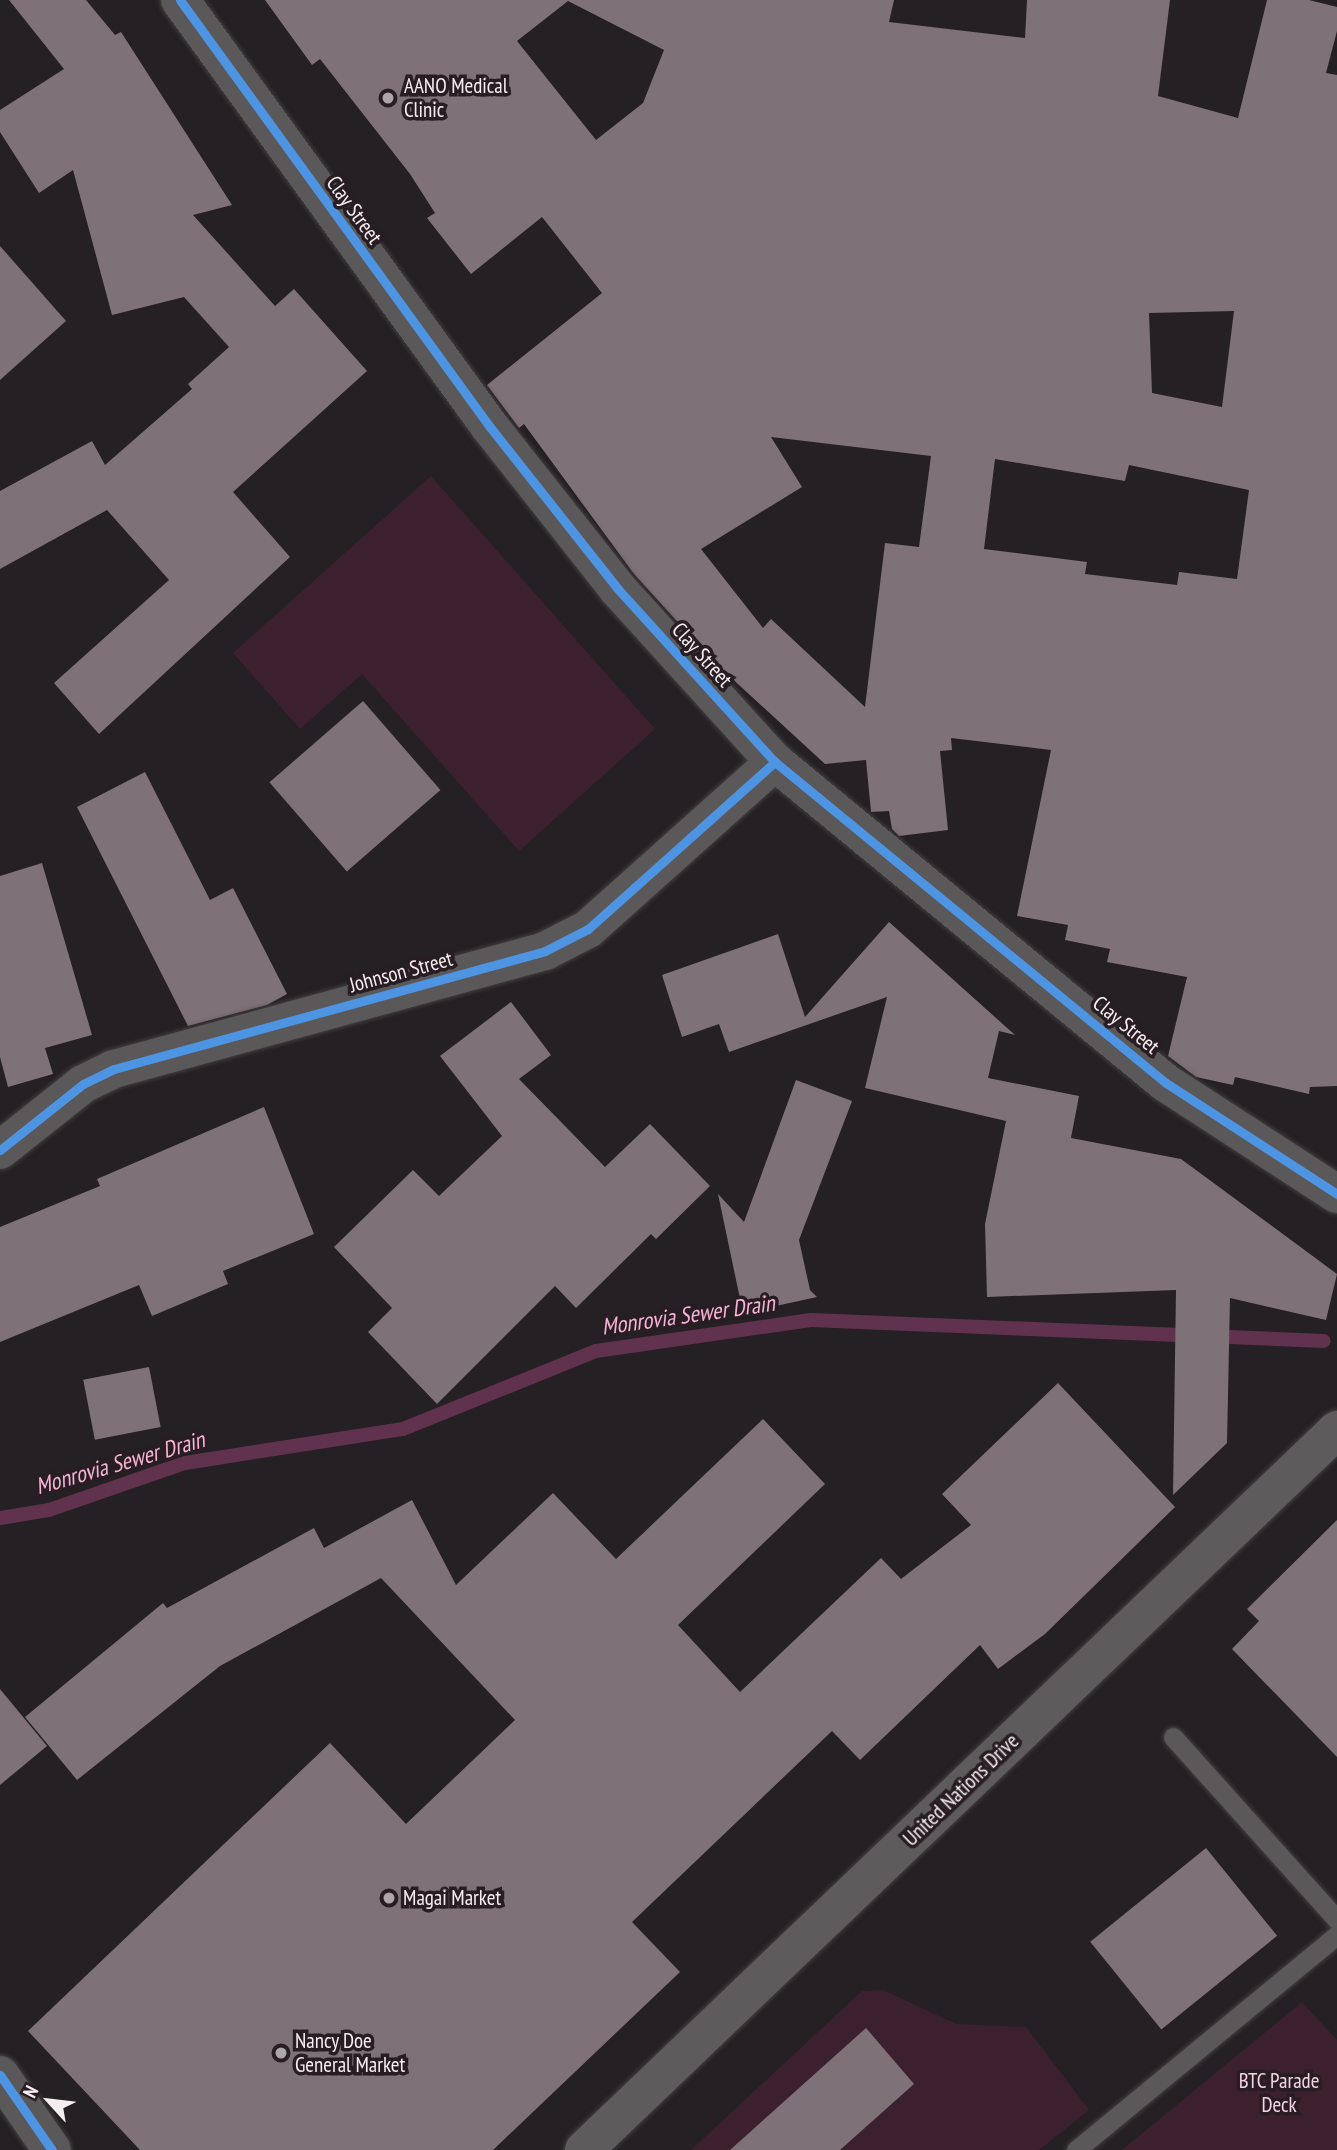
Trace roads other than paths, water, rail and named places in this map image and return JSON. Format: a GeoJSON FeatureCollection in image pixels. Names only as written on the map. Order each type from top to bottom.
{"type":"FeatureCollection","features":[{"type":"Feature","properties":{"kind":"main road","name":"United Nations Drive"},"geometry":{"type":"LineString","coordinates":[[584,2150],[1337,1430]]}},
{"type":"Feature","properties":{"kind":"street","name":"Clay Street"},"geometry":{"type":"LineString","coordinates":[[180,0],[490,427],[617,588],[775,762],[1166,1083],[1337,1194]]}},
{"type":"Feature","properties":{"kind":"street","name":"Johnson Street"},"geometry":{"type":"LineString","coordinates":[[0,1150],[83,1084],[114,1069],[545,951],[588,929],[775,762]]}},
{"type":"Feature","properties":{"kind":"street"},"geometry":{"type":"LineString","coordinates":[[0,2075],[52,2150]]}},
{"type":"Feature","properties":{"kind":"lane"},"geometry":{"type":"LineString","coordinates":[[1173,1737],[1337,1920]]}},
{"type":"Feature","properties":{"kind":"lane"},"geometry":{"type":"LineString","coordinates":[[1076,2150],[1337,1935]]}},
{"type":"Feature","properties":{"kind":"waterway","name":"Monrovia Sewer Drain"},"geometry":{"type":"LineString","coordinates":[[0,1518],[49,1510],[185,1463],[403,1429],[596,1351],[811,1320],[1324,1341]]}},
{"type":"Feature","properties":{"kind":"place","name":"AANO Medical Clinic"},"geometry":{"type":"Point","coordinates":[388,98]}},
{"type":"Feature","properties":{"kind":"place","name":"Magai Market"},"geometry":{"type":"Point","coordinates":[389,1898]}},
{"type":"Feature","properties":{"kind":"place","name":"Nancy Doe General Market"},"geometry":{"type":"Point","coordinates":[281,2053]}},
{"type":"Feature","properties":{"kind":"park label","name":"BTC Parade Deck"},"geometry":{"type":"Point","coordinates":[1279,2093]}}]}
